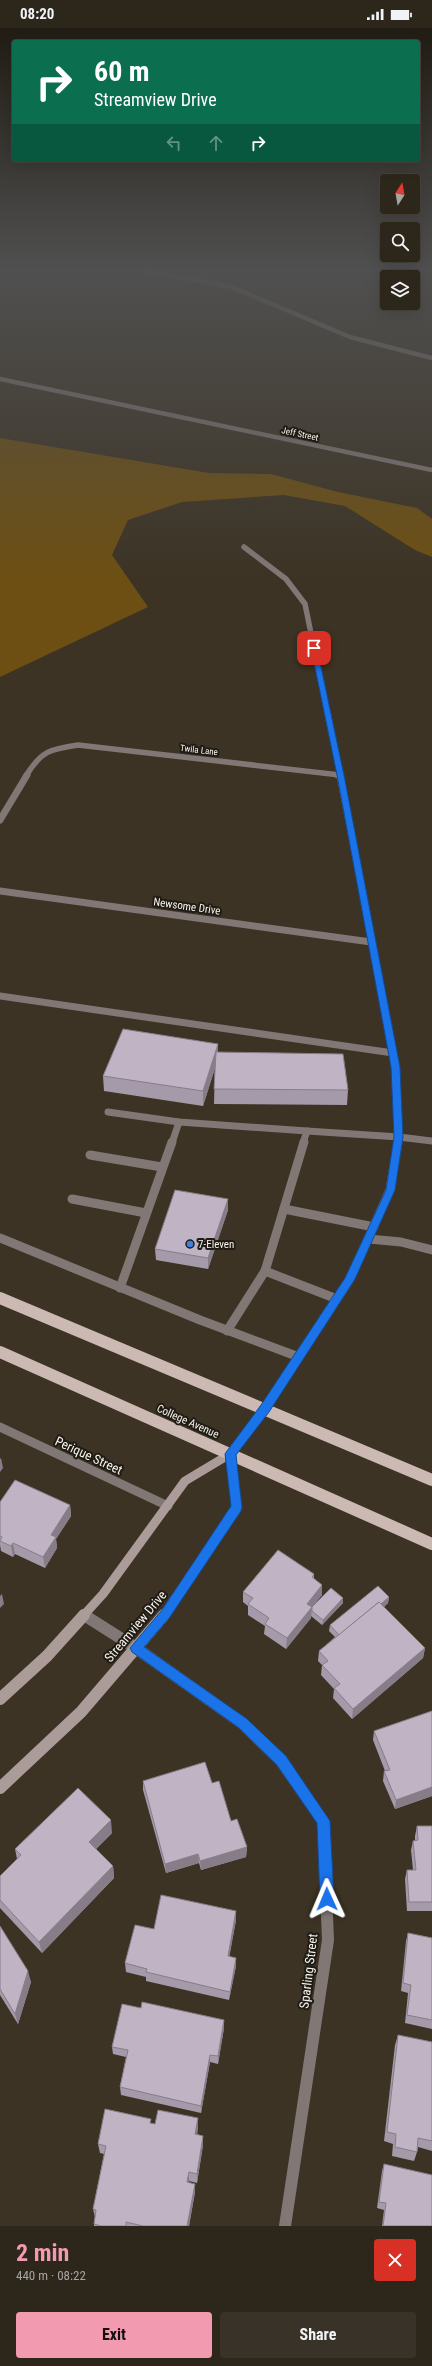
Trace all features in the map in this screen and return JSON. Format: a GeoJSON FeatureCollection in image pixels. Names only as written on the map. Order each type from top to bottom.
{"type":"FeatureCollection","features":[{"type":"Feature","properties":{"kind":"main road"},"geometry":{"type":"LineString","coordinates":[[0,1298],[432,1480]]}},
{"type":"Feature","properties":{"kind":"main road","name":"College Avenue"},"geometry":{"type":"LineString","coordinates":[[0,1352],[432,1544]]}},
{"type":"Feature","properties":{"kind":"main road"},"geometry":{"type":"LineString","coordinates":[[0,1699],[47,1656],[84,1616],[135,1552],[185,1481],[230,1454],[265,1409]]}},
{"type":"Feature","properties":{"kind":"main road","name":"Streamview Drive"},"geometry":{"type":"LineString","coordinates":[[0,1788],[81,1712],[166,1613],[237,1507],[230,1454]]}},
{"type":"Feature","properties":{"kind":"street","name":"Jeff Street"},"geometry":{"type":"LineString","coordinates":[[0,379],[432,470]]}},
{"type":"Feature","properties":{"kind":"street"},"geometry":{"type":"LineString","coordinates":[[244,547],[278,571],[297,590],[305,604],[340,775],[396,1067],[399,1137],[390,1190],[350,1279],[265,1409]]}},
{"type":"Feature","properties":{"kind":"street","name":"Twila Lane"},"geometry":{"type":"LineString","coordinates":[[0,820],[37,758],[56,748],[78,745],[340,775]]}},
{"type":"Feature","properties":{"kind":"street","name":"Newsome Drive"},"geometry":{"type":"LineString","coordinates":[[0,891],[371,942]]}},
{"type":"Feature","properties":{"kind":"street"},"geometry":{"type":"LineString","coordinates":[[0,996],[393,1053]]}},
{"type":"Feature","properties":{"kind":"street"},"geometry":{"type":"LineString","coordinates":[[108,1112],[179,1122],[399,1137],[432,1141]]}},
{"type":"Feature","properties":{"kind":"street"},"geometry":{"type":"LineString","coordinates":[[120,1288],[179,1122]]}},
{"type":"Feature","properties":{"kind":"street"},"geometry":{"type":"LineString","coordinates":[[228,1331],[265,1271],[308,1131]]}},
{"type":"Feature","properties":{"kind":"street"},"geometry":{"type":"LineString","coordinates":[[90,1155],[162,1167]]}},
{"type":"Feature","properties":{"kind":"street"},"geometry":{"type":"LineString","coordinates":[[72,1199],[146,1213]]}},
{"type":"Feature","properties":{"kind":"street"},"geometry":{"type":"LineString","coordinates":[[284,1209],[374,1226]]}},
{"type":"Feature","properties":{"kind":"street"},"geometry":{"type":"LineString","coordinates":[[0,1238],[228,1331],[299,1357]]}},
{"type":"Feature","properties":{"kind":"street"},"geometry":{"type":"LineString","coordinates":[[368,1239],[401,1242],[432,1250]]}},
{"type":"Feature","properties":{"kind":"street"},"geometry":{"type":"LineString","coordinates":[[265,1271],[337,1299]]}},
{"type":"Feature","properties":{"kind":"street","name":"Perique Street"},"geometry":{"type":"LineString","coordinates":[[0,1427],[168,1506]]}},
{"type":"Feature","properties":{"kind":"street","name":"Sparling Street"},"geometry":{"type":"LineString","coordinates":[[84,1616],[136,1648],[242,1723],[281,1761],[323,1821],[328,1940],[285,2226]]}},
{"type":"Feature","properties":{"kind":"shaded area"},"geometry":{"type":"Polygon","coordinates":[[[0,438],[209,473],[271,474],[338,492],[417,508],[432,519],[432,557],[415,550],[345,506],[284,495],[182,502],[128,520],[112,555],[148,607],[0,677],[0,438]]]}},
{"type":"Feature","properties":{"kind":"building"},"geometry":{"type":"Polygon","coordinates":[[[123,1029],[218,1044],[203,1091],[103,1076],[123,1029]]]}},
{"type":"Feature","properties":{"kind":"building"},"geometry":{"type":"Polygon","coordinates":[[[216,1052],[343,1054],[348,1090],[214,1089],[216,1052]]]}},
{"type":"Feature","properties":{"kind":"building"},"geometry":{"type":"Polygon","coordinates":[[[175,1190],[228,1199],[208,1258],[155,1249],[175,1190]]]}},
{"type":"Feature","properties":{"kind":"building"},"geometry":{"type":"Polygon","coordinates":[[[15,1480],[70,1505],[51,1535],[56,1537],[43,1557],[13,1543],[11,1546],[0,1541],[2,1537],[0,1536],[0,1502],[15,1480]]]}},
{"type":"Feature","properties":{"kind":"building"},"geometry":{"type":"Polygon","coordinates":[[[278,1550],[314,1574],[312,1577],[322,1585],[307,1604],[312,1607],[287,1638],[265,1624],[269,1618],[248,1604],[253,1598],[243,1592],[278,1550]]]}},
{"type":"Feature","properties":{"kind":"building"},"geometry":{"type":"Polygon","coordinates":[[[378,1586],[389,1597],[381,1604],[379,1602],[339,1635],[330,1625],[378,1586]]]}},
{"type":"Feature","properties":{"kind":"building"},"geometry":{"type":"Polygon","coordinates":[[[331,1588],[343,1598],[323,1620],[312,1611],[312,1607],[331,1588]]]}},
{"type":"Feature","properties":{"kind":"building"},"geometry":{"type":"Polygon","coordinates":[[[379,1602],[425,1648],[353,1709],[334,1688],[340,1684],[322,1665],[328,1661],[319,1651],[379,1602]]]}},
{"type":"Feature","properties":{"kind":"building"},"geometry":{"type":"Polygon","coordinates":[[[432,1711],[432,1787],[396,1800],[384,1771],[390,1770],[374,1731],[432,1711]]]}},
{"type":"Feature","properties":{"kind":"building"},"geometry":{"type":"Polygon","coordinates":[[[205,1762],[212,1783],[219,1781],[231,1821],[237,1819],[247,1847],[200,1861],[198,1854],[165,1864],[143,1781],[205,1762]]]}},
{"type":"Feature","properties":{"kind":"building"},"geometry":{"type":"Polygon","coordinates":[[[78,1788],[111,1820],[89,1842],[113,1866],[39,1942],[0,1900],[0,1876],[21,1855],[15,1849],[78,1788]]]}},
{"type":"Feature","properties":{"kind":"building"},"geometry":{"type":"Polygon","coordinates":[[[417,1826],[432,1826],[432,1902],[409,1902],[407,1870],[416,1870],[413,1841],[418,1840],[417,1826]]]}},
{"type":"Feature","properties":{"kind":"building"},"geometry":{"type":"Polygon","coordinates":[[[161,1895],[236,1911],[228,1956],[236,1958],[230,1992],[146,1972],[147,1969],[125,1963],[135,1925],[154,1929],[161,1895]]]}},
{"type":"Feature","properties":{"kind":"building"},"geometry":{"type":"Polygon","coordinates":[[[0,1926],[28,1971],[15,2014],[0,1989],[0,1926]]]}},
{"type":"Feature","properties":{"kind":"building"},"geometry":{"type":"Polygon","coordinates":[[[408,1933],[432,1938],[432,2020],[407,2015],[411,1985],[403,1983],[408,1933]]]}},
{"type":"Feature","properties":{"kind":"building"},"geometry":{"type":"Polygon","coordinates":[[[142,2002],[224,2020],[218,2056],[210,2055],[201,2106],[120,2087],[128,2050],[112,2047],[122,2004],[141,2008],[142,2002]]]}},
{"type":"Feature","properties":{"kind":"building"},"geometry":{"type":"Polygon","coordinates":[[[398,2035],[432,2042],[432,2141],[418,2138],[417,2152],[395,2147],[396,2134],[387,2132],[398,2035]]]}},
{"type":"Feature","properties":{"kind":"building"},"geometry":{"type":"Polygon","coordinates":[[[105,2109],[151,2119],[150,2123],[155,2124],[158,2110],[198,2118],[195,2134],[203,2136],[197,2174],[189,2172],[187,2182],[195,2184],[187,2226],[143,2226],[126,2222],[126,2226],[101,2226],[94,2224],[96,2210],[93,2209],[106,2146],[98,2144],[105,2109]]]}},
{"type":"Feature","properties":{"kind":"building"},"geometry":{"type":"Polygon","coordinates":[[[384,2164],[432,2175],[432,2226],[383,2226],[386,2203],[379,2202],[384,2164]]]}},
{"type":"Feature","properties":{"kind":"place","name":"7-Eleven"},"geometry":{"type":"Point","coordinates":[190,1244]}},
{"type":"Feature","properties":{"kind":"route"},"geometry":{"type":"LineString","coordinates":[[314,648],[396,1067],[399,1137],[390,1190],[350,1279],[265,1409],[230,1454],[237,1497],[237,1507],[234,1513],[166,1613],[136,1648],[242,1723],[281,1761],[323,1821],[327,1872],[327,1899]]}}]}
